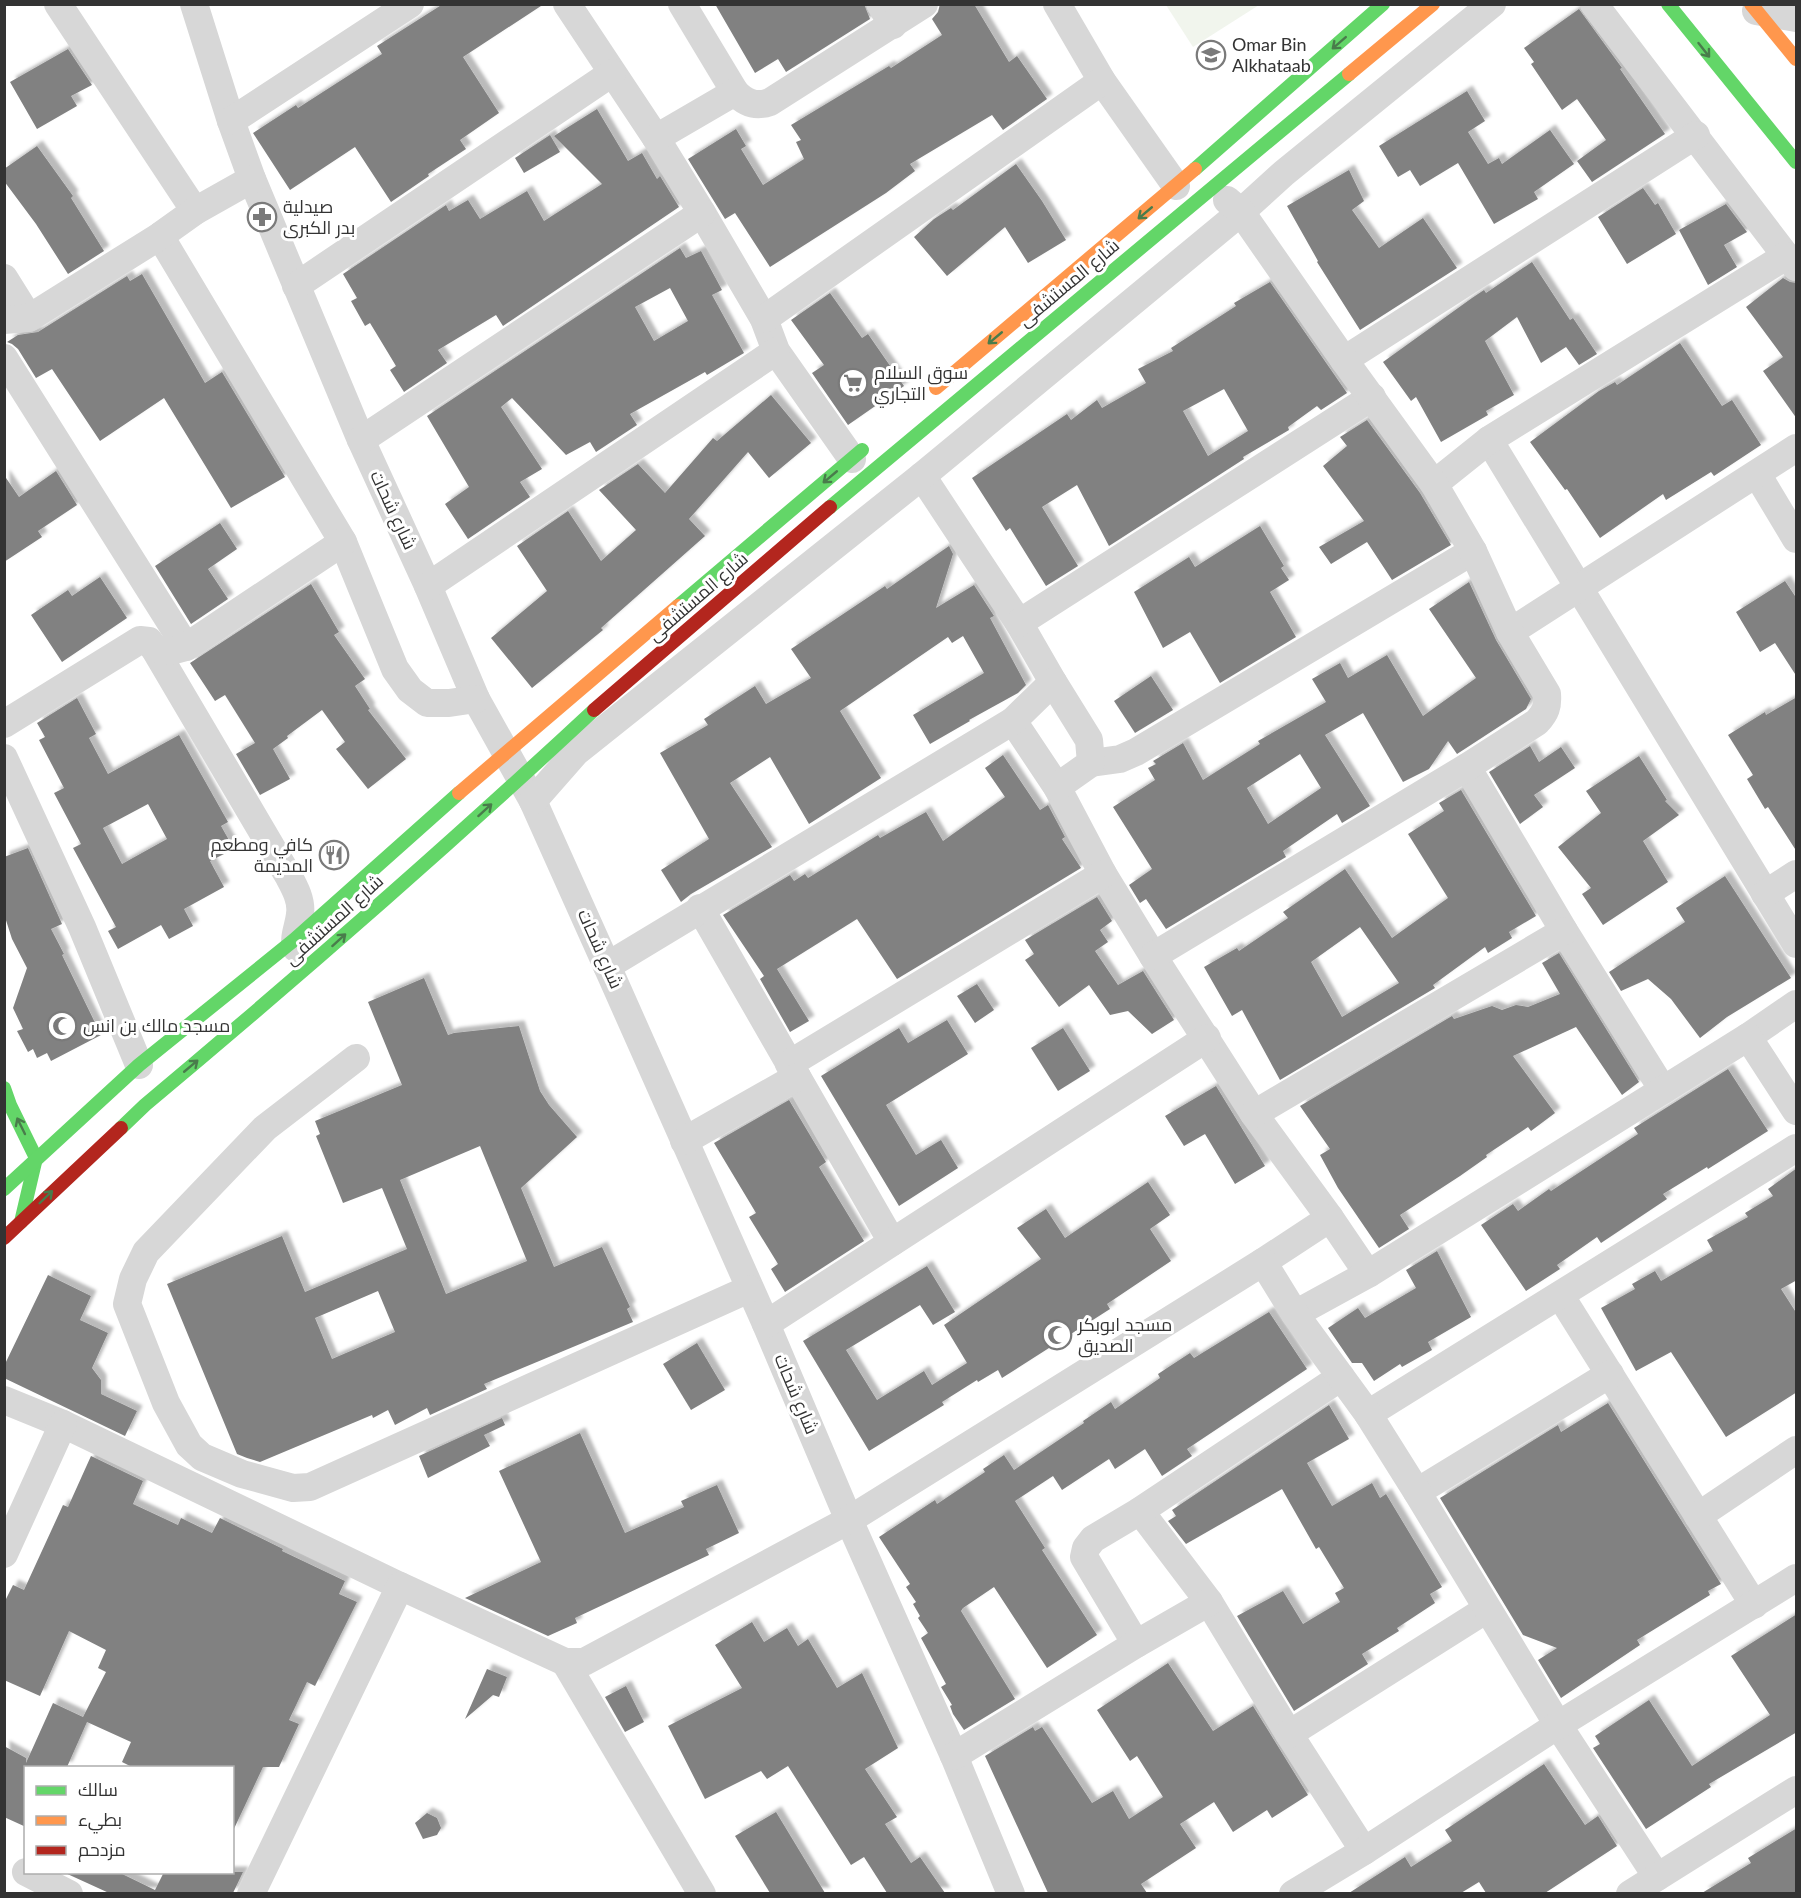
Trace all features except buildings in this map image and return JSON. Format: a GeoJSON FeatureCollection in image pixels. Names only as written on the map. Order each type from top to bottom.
{"type":"FeatureCollection","features":[{"type":"Feature","properties":{"kind":"main road","name":"شارع المستشفى"},"geometry":{"type":"LineString","coordinates":[[4,1238],[145,1105],[301,974],[527,790],[606,699],[894,452],[1195,181],[1383,4]]}},
{"type":"Feature","properties":{"kind":"main road","name":"شارع المستشفى"},"geometry":{"type":"LineString","coordinates":[[924,398],[1195,181],[1433,4]]}},
{"type":"Feature","properties":{"kind":"main road"},"geometry":{"type":"LineString","coordinates":[[1668,4],[1756,116],[1797,162]]}},
{"type":"Feature","properties":{"kind":"main road"},"geometry":{"type":"LineString","coordinates":[[1753,8],[1797,59]]}},
{"type":"Feature","properties":{"kind":"main road","name":"شارع المستشفى"},"geometry":{"type":"LineString","coordinates":[[4,1189],[139,1065],[294,940],[506,751],[861,451]]}},
{"type":"Feature","properties":{"kind":"main road"},"geometry":{"type":"LineString","coordinates":[[4,1088],[36,1158],[21,1222]]}},
{"type":"Feature","properties":{"kind":"street"},"geometry":{"type":"LineString","coordinates":[[58,4],[195,211]]}},
{"type":"Feature","properties":{"kind":"street","name":"شارع شحات"},"geometry":{"type":"LineString","coordinates":[[194,4],[252,179],[361,440],[428,586],[476,699],[527,790],[608,966],[766,1324],[849,1521],[954,1756],[1011,1893]]}},
{"type":"Feature","properties":{"kind":"street"},"geometry":{"type":"LineString","coordinates":[[231,121],[410,4]]}},
{"type":"Feature","properties":{"kind":"street"},"geometry":{"type":"LineString","coordinates":[[567,4],[656,138],[702,213],[764,319],[776,351],[861,451]]}},
{"type":"Feature","properties":{"kind":"street"},"geometry":{"type":"LineString","coordinates":[[682,4],[735,92],[742,99],[761,105],[770,102],[887,14],[924,4]]}},
{"type":"Feature","properties":{"kind":"street"},"geometry":{"type":"LineString","coordinates":[[1057,4],[1102,81],[1195,181],[1241,212],[1434,484],[1473,551],[1510,632],[1547,694],[1546,712],[1537,722],[1154,957]]}},
{"type":"Feature","properties":{"kind":"street"},"geometry":{"type":"LineString","coordinates":[[527,790],[922,476],[1241,212],[1293,166],[1492,4]]}},
{"type":"Feature","properties":{"kind":"street"},"geometry":{"type":"LineString","coordinates":[[1434,484],[1489,440],[1791,261],[1594,4]]}},
{"type":"Feature","properties":{"kind":"street"},"geometry":{"type":"LineString","coordinates":[[1753,8],[1797,18]]}},
{"type":"Feature","properties":{"kind":"street"},"geometry":{"type":"LineString","coordinates":[[296,286],[612,73]]}},
{"type":"Feature","properties":{"kind":"street"},"geometry":{"type":"LineString","coordinates":[[764,319],[1102,81]]}},
{"type":"Feature","properties":{"kind":"street"},"geometry":{"type":"LineString","coordinates":[[656,138],[735,92]]}},
{"type":"Feature","properties":{"kind":"street"},"geometry":{"type":"LineString","coordinates":[[1344,360],[1695,135]]}},
{"type":"Feature","properties":{"kind":"street"},"geometry":{"type":"LineString","coordinates":[[4,278],[17,319],[160,236],[195,211],[252,179]]}},
{"type":"Feature","properties":{"kind":"street"},"geometry":{"type":"LineString","coordinates":[[361,440],[702,213]]}},
{"type":"Feature","properties":{"kind":"street"},"geometry":{"type":"LineString","coordinates":[[160,236],[343,542],[395,669],[410,690],[427,703],[476,699]]}},
{"type":"Feature","properties":{"kind":"street"},"geometry":{"type":"LineString","coordinates":[[428,586],[776,351]]}},
{"type":"Feature","properties":{"kind":"street"},"geometry":{"type":"LineString","coordinates":[[4,358],[186,647]]}},
{"type":"Feature","properties":{"kind":"street"},"geometry":{"type":"LineString","coordinates":[[1019,623],[1372,397]]}},
{"type":"Feature","properties":{"kind":"street"},"geometry":{"type":"LineString","coordinates":[[1489,440],[1797,944]]}},
{"type":"Feature","properties":{"kind":"street"},"geometry":{"type":"LineString","coordinates":[[1510,632],[1797,448]]}},
{"type":"Feature","properties":{"kind":"street"},"geometry":{"type":"LineString","coordinates":[[1757,474],[1797,538]]}},
{"type":"Feature","properties":{"kind":"street"},"geometry":{"type":"LineString","coordinates":[[922,476],[1019,623],[1089,740],[1091,763]]}},
{"type":"Feature","properties":{"kind":"street"},"geometry":{"type":"LineString","coordinates":[[154,648],[171,651],[186,647],[343,542]]}},
{"type":"Feature","properties":{"kind":"street"},"geometry":{"type":"LineString","coordinates":[[1057,787],[1091,763],[1120,759],[1136,752],[1473,551]]}},
{"type":"Feature","properties":{"kind":"street"},"geometry":{"type":"LineString","coordinates":[[4,724],[140,640],[149,641],[299,896],[301,912],[294,940],[301,974]]}},
{"type":"Feature","properties":{"kind":"street"},"geometry":{"type":"LineString","coordinates":[[608,966],[1012,721],[1053,682]]}},
{"type":"Feature","properties":{"kind":"street"},"geometry":{"type":"LineString","coordinates":[[1012,721],[1057,787],[1103,874],[1254,1114],[1368,1274]]}},
{"type":"Feature","properties":{"kind":"street"},"geometry":{"type":"LineString","coordinates":[[4,758],[82,927],[139,1065]]}},
{"type":"Feature","properties":{"kind":"street"},"geometry":{"type":"LineString","coordinates":[[1467,767],[1564,931],[1663,1090]]}},
{"type":"Feature","properties":{"kind":"street"},"geometry":{"type":"LineString","coordinates":[[684,1141],[1103,874]]}},
{"type":"Feature","properties":{"kind":"street"},"geometry":{"type":"LineString","coordinates":[[1765,894],[1797,874]]}},
{"type":"Feature","properties":{"kind":"street"},"geometry":{"type":"LineString","coordinates":[[700,909],[892,1242]]}},
{"type":"Feature","properties":{"kind":"street"},"geometry":{"type":"LineString","coordinates":[[1254,1114],[1564,931]]}},
{"type":"Feature","properties":{"kind":"street"},"geometry":{"type":"LineString","coordinates":[[1295,1314],[1368,1274],[1748,1037],[1797,1004]]}},
{"type":"Feature","properties":{"kind":"street"},"geometry":{"type":"LineString","coordinates":[[1748,1037],[1797,1111]]}},
{"type":"Feature","properties":{"kind":"street"},"geometry":{"type":"LineString","coordinates":[[766,1324],[1207,1038]]}},
{"type":"Feature","properties":{"kind":"street"},"geometry":{"type":"LineString","coordinates":[[356,1058],[265,1128],[146,1252],[133,1279],[127,1304],[166,1403],[189,1445],[202,1457],[242,1474],[293,1488],[310,1487],[749,1289]]}},
{"type":"Feature","properties":{"kind":"street"},"geometry":{"type":"LineString","coordinates":[[1368,1414],[1797,1148]]}},
{"type":"Feature","properties":{"kind":"street"},"geometry":{"type":"LineString","coordinates":[[4,1400],[63,1424],[400,1586],[565,1662],[584,1662],[849,1521],[1330,1218]]}},
{"type":"Feature","properties":{"kind":"street"},"geometry":{"type":"LineString","coordinates":[[1263,1262],[1295,1314],[1368,1414],[1418,1492],[1558,1725],[1657,1877]]}},
{"type":"Feature","properties":{"kind":"street"},"geometry":{"type":"LineString","coordinates":[[1560,1295],[1754,1605]]}},
{"type":"Feature","properties":{"kind":"street"},"geometry":{"type":"LineString","coordinates":[[1418,1492],[1610,1374]]}},
{"type":"Feature","properties":{"kind":"street"},"geometry":{"type":"LineString","coordinates":[[1136,1644],[1084,1557],[1086,1548],[1093,1539],[1140,1511],[1341,1377]]}},
{"type":"Feature","properties":{"kind":"street"},"geometry":{"type":"LineString","coordinates":[[4,1554],[63,1424]]}},
{"type":"Feature","properties":{"kind":"street"},"geometry":{"type":"LineString","coordinates":[[1698,1516],[1797,1450]]}},
{"type":"Feature","properties":{"kind":"street"},"geometry":{"type":"LineString","coordinates":[[1140,1511],[1209,1602],[1289,1734],[1364,1851]]}},
{"type":"Feature","properties":{"kind":"street"},"geometry":{"type":"LineString","coordinates":[[1293,1893],[1364,1851],[1558,1725],[1797,1578]]}},
{"type":"Feature","properties":{"kind":"street"},"geometry":{"type":"LineString","coordinates":[[251,1893],[400,1586]]}},
{"type":"Feature","properties":{"kind":"street"},"geometry":{"type":"LineString","coordinates":[[954,1756],[1209,1602]]}},
{"type":"Feature","properties":{"kind":"street"},"geometry":{"type":"LineString","coordinates":[[1289,1734],[1487,1609]]}},
{"type":"Feature","properties":{"kind":"street"},"geometry":{"type":"LineString","coordinates":[[565,1662],[702,1893]]}},
{"type":"Feature","properties":{"kind":"street"},"geometry":{"type":"LineString","coordinates":[[1630,1893],[1797,1790]]}},
{"type":"Feature","properties":{"kind":"street"},"geometry":{"type":"LineString","coordinates":[[4,1862],[24,1871]]}},
{"type":"Feature","properties":{"kind":"street"},"geometry":{"type":"LineString","coordinates":[[30,1874],[69,1893]]}},
{"type":"Feature","properties":{"kind":"shaded area"},"geometry":{"type":"Polygon","coordinates":[[[1166,5],[1259,5],[1193,47],[1166,5]]]}},
{"type":"Feature","properties":{"kind":"traffic: fast"},"geometry":{"type":"LineString","coordinates":[[1195,169],[1383,4]]}},
{"type":"Feature","properties":{"kind":"traffic: fast"},"geometry":{"type":"LineString","coordinates":[[1668,4],[1796,162]]}},
{"type":"Feature","properties":{"kind":"traffic: fast"},"geometry":{"type":"LineString","coordinates":[[830,507],[1349,74]]}},
{"type":"Feature","properties":{"kind":"traffic: fast"},"geometry":{"type":"LineString","coordinates":[[678,606],[862,450]]}},
{"type":"Feature","properties":{"kind":"traffic: fast"},"geometry":{"type":"LineString","coordinates":[[121,1128],[372,910],[594,710]]}},
{"type":"Feature","properties":{"kind":"traffic: fast"},"geometry":{"type":"LineString","coordinates":[[4,1189],[139,1065],[294,940],[459,793]]}},
{"type":"Feature","properties":{"kind":"traffic: fast"},"geometry":{"type":"LineString","coordinates":[[4,1088],[36,1158],[21,1222]]}},
{"type":"Feature","properties":{"kind":"traffic: slow"},"geometry":{"type":"LineString","coordinates":[[1349,74],[1433,4]]}},
{"type":"Feature","properties":{"kind":"traffic: slow"},"geometry":{"type":"LineString","coordinates":[[1751,4],[1796,59]]}},
{"type":"Feature","properties":{"kind":"traffic: slow"},"geometry":{"type":"LineString","coordinates":[[936,388],[1195,169]]}},
{"type":"Feature","properties":{"kind":"traffic: slow"},"geometry":{"type":"LineString","coordinates":[[459,793],[678,606]]}},
{"type":"Feature","properties":{"kind":"traffic: jam"},"geometry":{"type":"LineString","coordinates":[[594,710],[830,507]]}},
{"type":"Feature","properties":{"kind":"traffic: jam"},"geometry":{"type":"LineString","coordinates":[[4,1238],[121,1128]]}},
{"type":"Feature","properties":{"kind":"place","name":"Omar Bin Alkhataab"},"geometry":{"type":"Point","coordinates":[1211,55]}},
{"type":"Feature","properties":{"kind":"place","name":"صيدلية بدر الكبرى"},"geometry":{"type":"Point","coordinates":[262,217]}},
{"type":"Feature","properties":{"kind":"place","name":"سوق السلام التجاري"},"geometry":{"type":"Point","coordinates":[853,383]}},
{"type":"Feature","properties":{"kind":"place","name":"كافي ومطعم المديمة"},"geometry":{"type":"Point","coordinates":[334,855]}},
{"type":"Feature","properties":{"kind":"place","name":"مسجد مالك بن انس"},"geometry":{"type":"Point","coordinates":[62,1026]}},
{"type":"Feature","properties":{"kind":"place","name":"مسجد ابوبكر الصديق"},"geometry":{"type":"Point","coordinates":[1057,1335]}}]}
